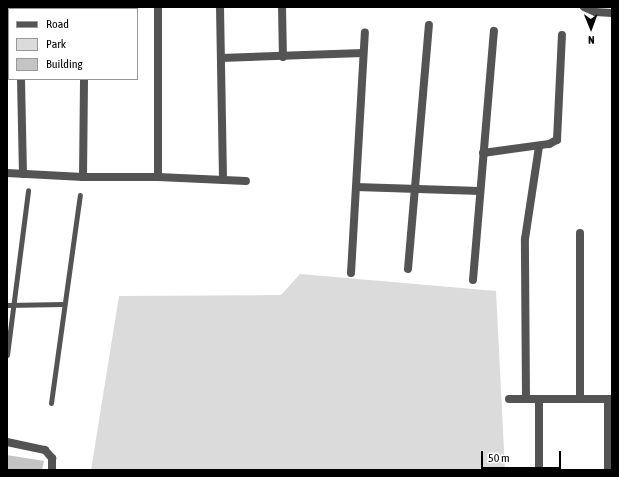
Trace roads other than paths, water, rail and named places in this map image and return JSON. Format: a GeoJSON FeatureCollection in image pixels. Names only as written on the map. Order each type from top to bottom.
{"type":"FeatureCollection","features":[{"type":"Feature","properties":{"kind":"street"},"geometry":{"type":"LineString","coordinates":[[158,7],[158,177]]}},
{"type":"Feature","properties":{"kind":"street"},"geometry":{"type":"LineString","coordinates":[[220,7],[223,180]]}},
{"type":"Feature","properties":{"kind":"street"},"geometry":{"type":"LineString","coordinates":[[282,7],[283,56]]}},
{"type":"Feature","properties":{"kind":"street"},"geometry":{"type":"LineString","coordinates":[[584,7],[595,12],[612,13]]}},
{"type":"Feature","properties":{"kind":"street"},"geometry":{"type":"LineString","coordinates":[[408,269],[430,25]]}},
{"type":"Feature","properties":{"kind":"street"},"geometry":{"type":"LineString","coordinates":[[473,280],[494,31]]}},
{"type":"Feature","properties":{"kind":"street"},"geometry":{"type":"LineString","coordinates":[[351,274],[365,32]]}},
{"type":"Feature","properties":{"kind":"street"},"geometry":{"type":"LineString","coordinates":[[484,153],[539,146],[557,140],[562,35]]}},
{"type":"Feature","properties":{"kind":"street"},"geometry":{"type":"LineString","coordinates":[[221,58],[364,53]]}},
{"type":"Feature","properties":{"kind":"street"},"geometry":{"type":"LineString","coordinates":[[21,80],[23,174]]}},
{"type":"Feature","properties":{"kind":"street"},"geometry":{"type":"LineString","coordinates":[[83,177],[84,80]]}},
{"type":"Feature","properties":{"kind":"street"},"geometry":{"type":"LineString","coordinates":[[526,399],[525,239],[539,146]]}},
{"type":"Feature","properties":{"kind":"street"},"geometry":{"type":"LineString","coordinates":[[7,173],[83,177],[158,177],[246,181]]}},
{"type":"Feature","properties":{"kind":"street"},"geometry":{"type":"LineString","coordinates":[[356,187],[480,191]]}},
{"type":"Feature","properties":{"kind":"street"},"geometry":{"type":"LineString","coordinates":[[580,233],[580,399]]}},
{"type":"Feature","properties":{"kind":"street"},"geometry":{"type":"LineString","coordinates":[[509,399],[610,399],[608,470]]}},
{"type":"Feature","properties":{"kind":"street"},"geometry":{"type":"LineString","coordinates":[[539,399],[539,470]]}},
{"type":"Feature","properties":{"kind":"street"},"geometry":{"type":"LineString","coordinates":[[7,442],[45,450],[52,458],[52,470]]}},
{"type":"Feature","properties":{"kind":"lane"},"geometry":{"type":"LineString","coordinates":[[7,355],[28,190]]}},
{"type":"Feature","properties":{"kind":"lane"},"geometry":{"type":"LineString","coordinates":[[51,403],[80,195]]}},
{"type":"Feature","properties":{"kind":"lane"},"geometry":{"type":"LineString","coordinates":[[7,305],[64,304]]}}]}
